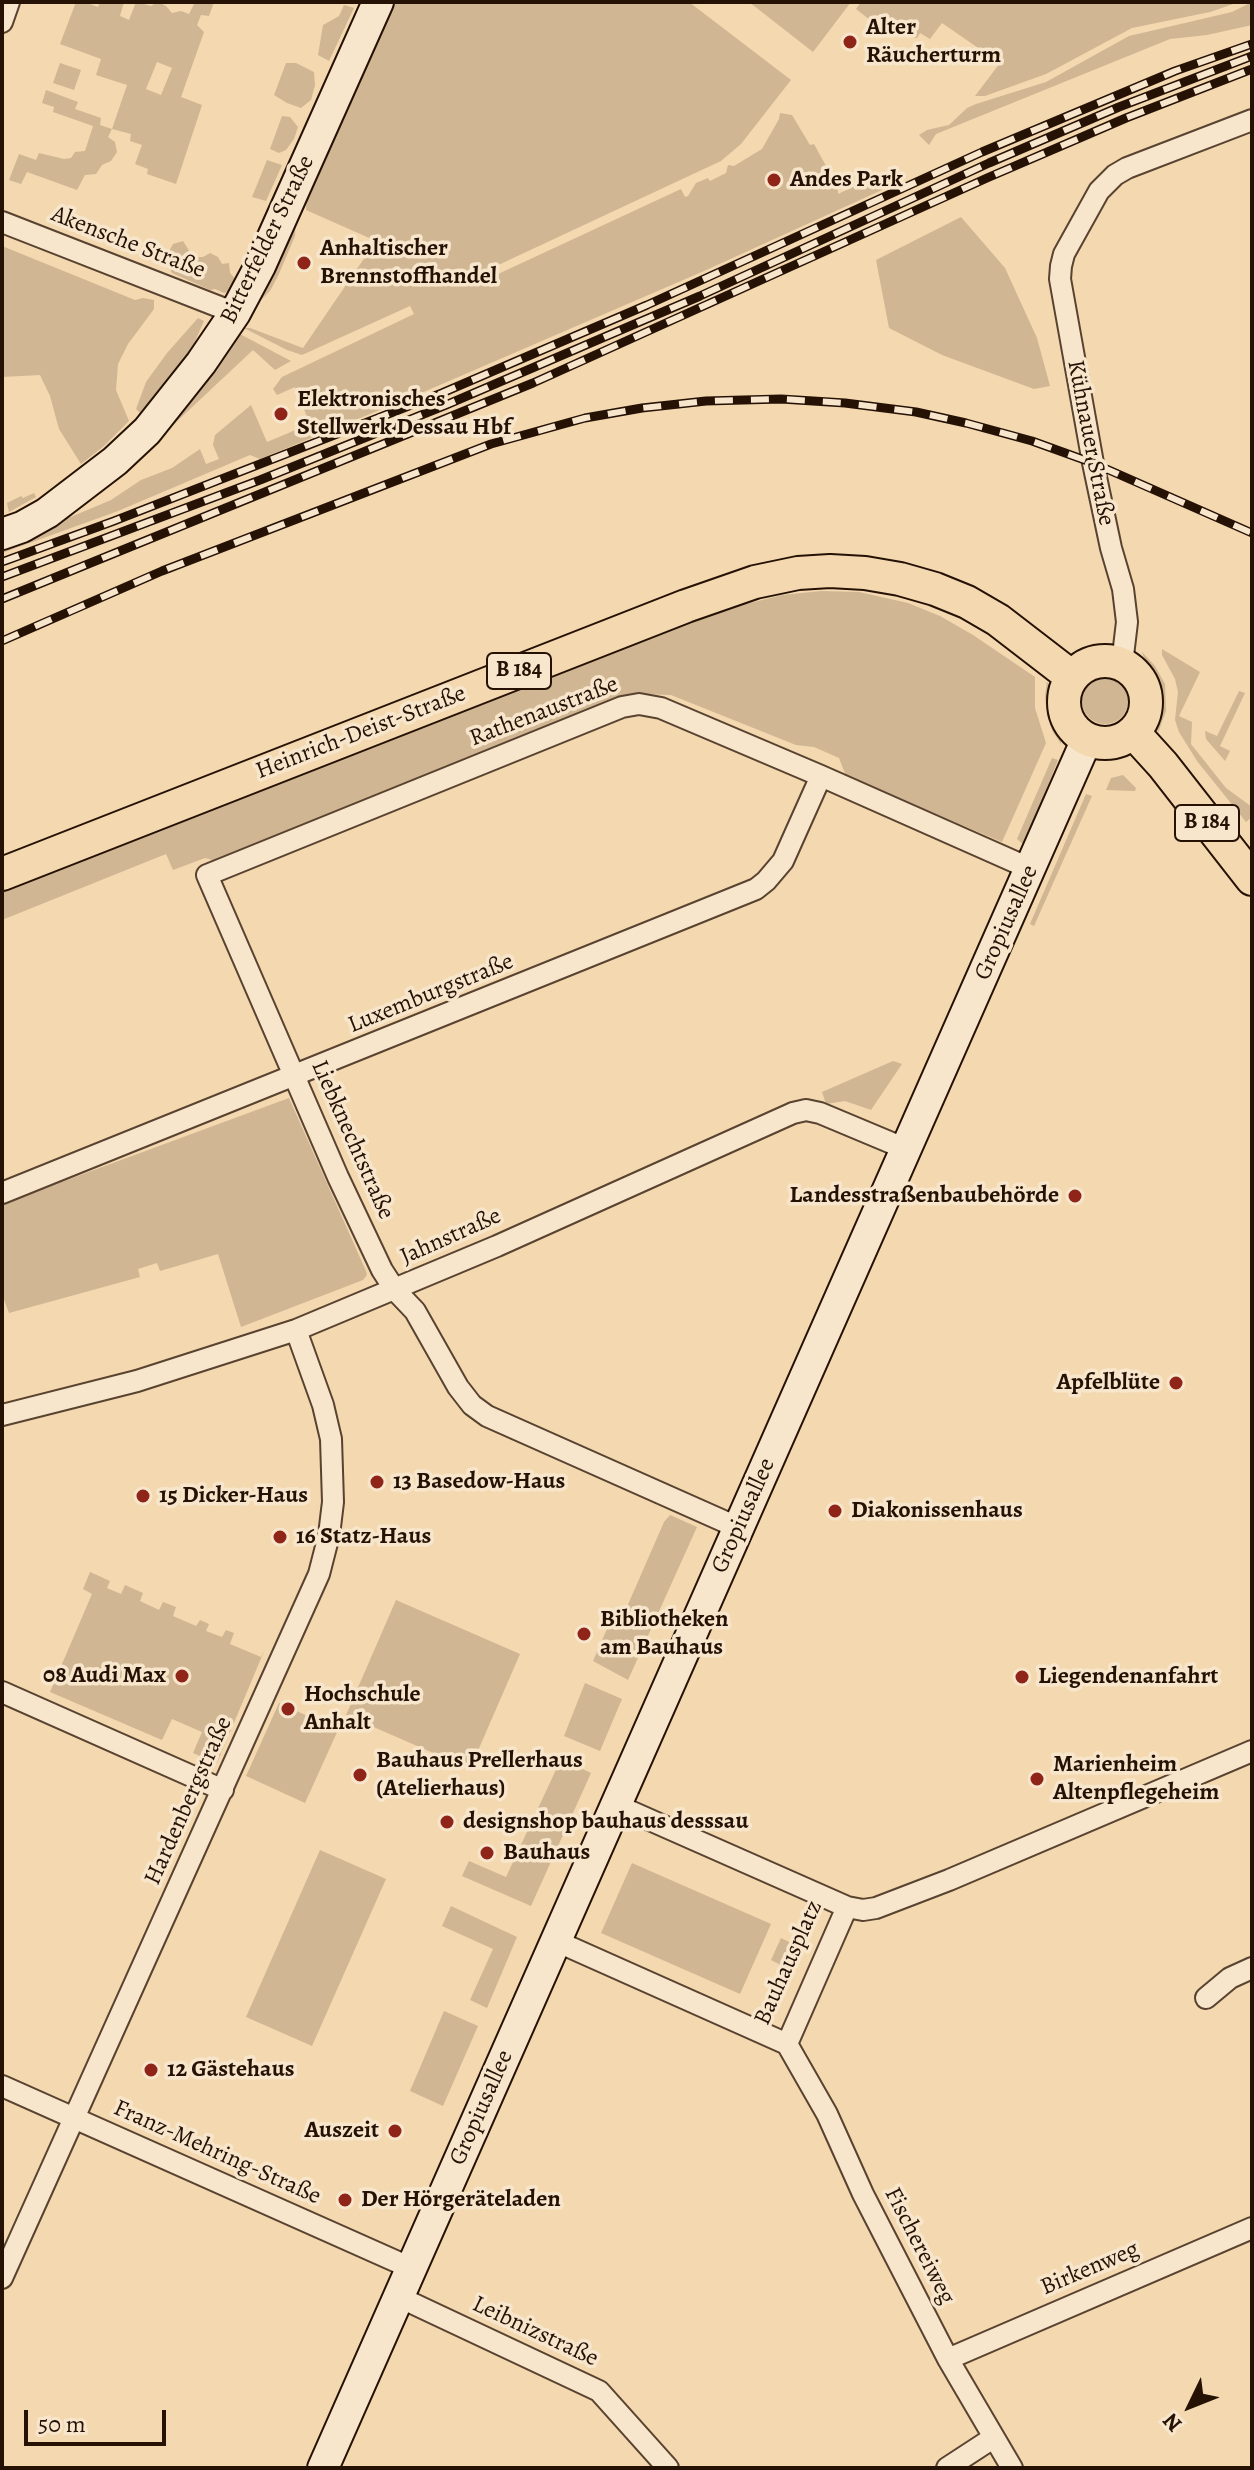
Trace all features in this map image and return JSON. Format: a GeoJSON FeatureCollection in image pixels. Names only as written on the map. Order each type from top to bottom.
{"type":"FeatureCollection","features":[{"type":"Feature","properties":{"kind":"main road","name":"Heinrich-Deist-Straße"},"geometry":{"type":"LineString","coordinates":[[2,874],[686,606],[755,582],[798,573],[865,573],[935,589],[967,602],[998,620],[1072,677]]}},
{"type":"Feature","properties":{"kind":"main road"},"geometry":{"type":"LineString","coordinates":[[1095,662],[1122,664],[1139,679],[1146,695],[1145,712],[1133,732],[1123,739],[1112,742],[1087,739],[1074,729],[1066,715],[1065,691],[1080,669],[1095,662]]}},
{"type":"Feature","properties":{"kind":"main road","name":"B 184"},"geometry":{"type":"LineString","coordinates":[[1133,732],[1163,765],[1252,879]]}},
{"type":"Feature","properties":{"kind":"street"},"geometry":{"type":"LineString","coordinates":[[2,22],[9,2]]}},
{"type":"Feature","properties":{"kind":"street","name":"Bitterfelder Straße"},"geometry":{"type":"LineString","coordinates":[[2,534],[47,513],[115,461],[147,431],[185,386],[235,313],[260,266],[378,2]]}},
{"type":"Feature","properties":{"kind":"street","name":"Kühnauer Straße"},"geometry":{"type":"LineString","coordinates":[[1122,664],[1127,622],[1123,589],[1093,463],[1060,279],[1064,254],[1099,191],[1115,175],[1252,120]]}},
{"type":"Feature","properties":{"kind":"street","name":"Akensche Straße"},"geometry":{"type":"LineString","coordinates":[[2,222],[235,313]]}},
{"type":"Feature","properties":{"kind":"street","name":"Rathenaustraße"},"geometry":{"type":"LineString","coordinates":[[207,875],[631,704],[661,708],[1031,869]]}},
{"type":"Feature","properties":{"kind":"street","name":"Gropiusallee"},"geometry":{"type":"LineString","coordinates":[[323,2468],[1087,739]]}},
{"type":"Feature","properties":{"kind":"street","name":"Luxemburgstraße"},"geometry":{"type":"LineString","coordinates":[[2,1193],[756,889],[783,861],[821,776]]}},
{"type":"Feature","properties":{"kind":"street","name":"Liebknechtstraße"},"geometry":{"type":"LineString","coordinates":[[207,875],[382,1270],[395,1290],[415,1311],[458,1387],[472,1405],[487,1416],[739,1528]]}},
{"type":"Feature","properties":{"kind":"street","name":"Jahnstraße"},"geometry":{"type":"LineString","coordinates":[[2,1415],[137,1381],[296,1330],[395,1290],[793,1113],[806,1110],[820,1113],[906,1149]]}},
{"type":"Feature","properties":{"kind":"street","name":"Hardenbergstraße"},"geometry":{"type":"LineString","coordinates":[[2,2278],[319,1574],[333,1502],[331,1439],[323,1405],[296,1330]]}},
{"type":"Feature","properties":{"kind":"street"},"geometry":{"type":"LineString","coordinates":[[2,1692],[223,1790]]}},
{"type":"Feature","properties":{"kind":"street"},"geometry":{"type":"LineString","coordinates":[[847,1907],[863,1910],[876,1908],[905,1897],[1252,1751]]}},
{"type":"Feature","properties":{"kind":"street","name":"Bauhausplatz"},"geometry":{"type":"LineString","coordinates":[[556,1941],[787,2044],[847,1907],[616,1805]]}},
{"type":"Feature","properties":{"kind":"street"},"geometry":{"type":"LineString","coordinates":[[1206,1998],[1230,1978],[1252,1968]]}},
{"type":"Feature","properties":{"kind":"street","name":"Fischereiweg"},"geometry":{"type":"LineString","coordinates":[[787,2044],[827,2114],[863,2194],[948,2359],[1012,2468]]}},
{"type":"Feature","properties":{"kind":"street","name":"Franz-Mehring-Straße"},"geometry":{"type":"LineString","coordinates":[[2,2086],[411,2268]]}},
{"type":"Feature","properties":{"kind":"street","name":"Birkenweg"},"geometry":{"type":"LineString","coordinates":[[948,2359],[1252,2228]]}},
{"type":"Feature","properties":{"kind":"street","name":"Leibnizstraße"},"geometry":{"type":"LineString","coordinates":[[399,2297],[599,2391],[668,2468]]}},
{"type":"Feature","properties":{"kind":"street"},"geometry":{"type":"LineString","coordinates":[[947,2468],[993,2438]]}},
{"type":"Feature","properties":{"kind":"shaded area"},"geometry":{"type":"Polygon","coordinates":[[[76,2],[98,7],[100,2],[124,2],[120,16],[129,20],[136,2],[151,6],[158,2],[172,13],[181,11],[189,14],[195,2],[214,2],[209,16],[201,15],[197,25],[204,32],[181,97],[202,105],[176,184],[147,174],[148,169],[135,164],[142,145],[130,141],[131,134],[112,129],[127,85],[96,75],[101,59],[60,44],[76,2]],[[157,62],[146,89],[161,95],[172,68],[157,62]]]}},
{"type":"Feature","properties":{"kind":"shaded area"},"geometry":{"type":"Polygon","coordinates":[[[390,2],[689,2],[791,80],[741,144],[721,161],[494,267],[496,275],[681,189],[685,197],[688,196],[696,183],[708,178],[710,181],[726,173],[728,165],[734,166],[762,149],[780,113],[792,115],[810,145],[814,144],[838,188],[838,194],[876,176],[882,190],[426,391],[260,459],[250,455],[118,511],[2,553],[2,546],[111,500],[141,480],[172,468],[200,449],[206,464],[219,459],[213,445],[215,435],[251,405],[267,442],[310,424],[295,387],[277,395],[273,389],[282,377],[414,314],[410,306],[302,355],[244,328],[303,348],[376,241],[306,210],[307,188],[390,2]]]}},
{"type":"Feature","properties":{"kind":"shaded area"},"geometry":{"type":"Polygon","coordinates":[[[749,2],[851,2],[813,52],[749,2]]]}},
{"type":"Feature","properties":{"kind":"shaded area"},"geometry":{"type":"Polygon","coordinates":[[[861,2],[1239,2],[1210,12],[1132,28],[1046,74],[985,96],[975,96],[1000,63],[942,23],[930,39],[920,33],[917,38],[910,37],[894,27],[885,30],[856,9],[861,2]]]}},
{"type":"Feature","properties":{"kind":"shaded area"},"geometry":{"type":"Polygon","coordinates":[[[1252,2],[1252,25],[1170,39],[936,134],[929,145],[919,135],[949,125],[976,104],[1046,82],[1129,36],[1232,12],[1252,2]]]}},
{"type":"Feature","properties":{"kind":"shaded area"},"geometry":{"type":"Polygon","coordinates":[[[344,5],[354,8],[329,61],[318,55],[323,25],[339,16],[344,5]]]}},
{"type":"Feature","properties":{"kind":"shaded area"},"geometry":{"type":"Polygon","coordinates":[[[60,63],[81,70],[74,90],[53,83],[60,63]]]}},
{"type":"Feature","properties":{"kind":"shaded area"},"geometry":{"type":"Polygon","coordinates":[[[286,63],[296,63],[314,72],[311,100],[301,108],[274,95],[286,63]]]}},
{"type":"Feature","properties":{"kind":"shaded area"},"geometry":{"type":"Polygon","coordinates":[[[46,90],[78,102],[75,109],[101,118],[100,125],[112,129],[108,137],[115,142],[117,152],[96,174],[85,175],[77,190],[27,172],[21,184],[9,180],[19,154],[36,160],[39,153],[64,159],[71,158],[75,152],[85,151],[93,126],[53,112],[54,107],[42,103],[46,90]]]}},
{"type":"Feature","properties":{"kind":"shaded area"},"geometry":{"type":"Polygon","coordinates":[[[282,116],[290,117],[298,127],[286,150],[279,153],[270,149],[282,116]]]}},
{"type":"Feature","properties":{"kind":"shaded area"},"geometry":{"type":"Polygon","coordinates":[[[267,160],[282,165],[266,201],[252,197],[267,160]]]}},
{"type":"Feature","properties":{"kind":"shaded area"},"geometry":{"type":"Polygon","coordinates":[[[296,214],[295,236],[278,276],[270,291],[255,302],[296,214]]]}},
{"type":"Feature","properties":{"kind":"shaded area"},"geometry":{"type":"Polygon","coordinates":[[[961,217],[1005,268],[1037,338],[1050,386],[1034,389],[942,355],[889,328],[876,260],[961,217]]]}},
{"type":"Feature","properties":{"kind":"shaded area"},"geometry":{"type":"Polygon","coordinates":[[[183,241],[193,257],[210,253],[218,257],[222,264],[229,263],[230,273],[237,281],[235,288],[224,293],[210,290],[172,273],[167,263],[168,253],[173,244],[183,241]]]}},
{"type":"Feature","properties":{"kind":"shaded area"},"geometry":{"type":"Polygon","coordinates":[[[2,246],[135,300],[154,300],[154,309],[128,344],[118,364],[116,390],[129,421],[81,464],[59,429],[50,396],[40,375],[2,377],[2,246]]]}},
{"type":"Feature","properties":{"kind":"shaded area"},"geometry":{"type":"Polygon","coordinates":[[[198,318],[204,321],[192,348],[140,413],[136,409],[146,382],[198,318]]]}},
{"type":"Feature","properties":{"kind":"shaded area"},"geometry":{"type":"Polygon","coordinates":[[[238,333],[291,361],[275,370],[253,350],[141,455],[238,333]]]}},
{"type":"Feature","properties":{"kind":"shaded area"},"geometry":{"type":"Polygon","coordinates":[[[34,493],[36,497],[9,512],[7,503],[34,493]]]}},
{"type":"Feature","properties":{"kind":"shaded area"},"geometry":{"type":"Polygon","coordinates":[[[821,591],[859,592],[908,603],[940,616],[973,635],[1035,677],[1035,708],[1046,743],[1002,842],[846,776],[839,758],[814,747],[796,745],[671,695],[637,694],[602,705],[227,864],[205,858],[173,870],[166,854],[2,920],[2,892],[718,611],[782,595],[821,591]]]}},
{"type":"Feature","properties":{"kind":"shaded area"},"geometry":{"type":"Polygon","coordinates":[[[1162,649],[1200,672],[1179,716],[1192,722],[1191,744],[1226,788],[1252,807],[1252,817],[1246,822],[1197,761],[1179,732],[1175,720],[1178,692],[1162,649]]]}},
{"type":"Feature","properties":{"kind":"shaded area"},"geometry":{"type":"Polygon","coordinates":[[[1142,652],[1165,684],[1166,711],[1158,733],[1155,721],[1157,695],[1142,652]]]}},
{"type":"Feature","properties":{"kind":"shaded area"},"geometry":{"type":"Polygon","coordinates":[[[1105,678],[1121,685],[1128,701],[1121,717],[1105,724],[1089,717],[1082,701],[1089,685],[1105,678]]]}},
{"type":"Feature","properties":{"kind":"shaded area"},"geometry":{"type":"Polygon","coordinates":[[[1047,681],[1061,730],[1061,744],[1047,716],[1047,681]]]}},
{"type":"Feature","properties":{"kind":"shaded area"},"geometry":{"type":"Polygon","coordinates":[[[1239,691],[1245,693],[1220,746],[1230,751],[1225,761],[1206,739],[1205,731],[1217,736],[1239,691]]]}},
{"type":"Feature","properties":{"kind":"shaded area"},"geometry":{"type":"Polygon","coordinates":[[[1052,758],[1058,760],[1024,845],[1017,839],[1052,758]]]}},
{"type":"Feature","properties":{"kind":"shaded area"},"geometry":{"type":"Polygon","coordinates":[[[1123,775],[1136,788],[1135,791],[1106,790],[1111,778],[1123,775]]]}},
{"type":"Feature","properties":{"kind":"shaded area"},"geometry":{"type":"Polygon","coordinates":[[[1086,794],[1092,796],[1034,926],[1030,924],[1086,794]]]}},
{"type":"Feature","properties":{"kind":"shaded area"},"geometry":{"type":"Polygon","coordinates":[[[893,1061],[902,1064],[871,1110],[845,1101],[826,1104],[822,1092],[893,1061]]]}},
{"type":"Feature","properties":{"kind":"shaded area"},"geometry":{"type":"Polygon","coordinates":[[[289,1098],[366,1271],[363,1280],[241,1327],[218,1254],[160,1271],[157,1263],[138,1269],[140,1277],[9,1313],[2,1294],[2,1204],[289,1098]]]}},
{"type":"Feature","properties":{"kind":"shaded area"},"geometry":{"type":"Polygon","coordinates":[[[670,1515],[697,1527],[628,1680],[593,1661],[617,1606],[626,1609],[664,1522],[670,1515]]]}},
{"type":"Feature","properties":{"kind":"shaded area","name":"08 Audi Max"},"geometry":{"type":"Polygon","coordinates":[[[90,1572],[110,1581],[107,1588],[121,1594],[125,1585],[143,1593],[140,1601],[159,1610],[163,1602],[176,1607],[173,1616],[196,1626],[200,1620],[209,1624],[206,1631],[222,1637],[226,1630],[234,1633],[230,1644],[261,1657],[265,1649],[217,1763],[193,1753],[202,1732],[172,1719],[162,1740],[50,1692],[92,1594],[83,1589],[90,1572]]]}},
{"type":"Feature","properties":{"kind":"shaded area"},"geometry":{"type":"Polygon","coordinates":[[[396,1600],[520,1654],[470,1769],[346,1715],[396,1600]]]}},
{"type":"Feature","properties":{"kind":"shaded area"},"geometry":{"type":"Polygon","coordinates":[[[585,1683],[622,1699],[600,1751],[564,1736],[585,1683]]]}},
{"type":"Feature","properties":{"kind":"shaded area"},"geometry":{"type":"Polygon","coordinates":[[[279,1703],[338,1730],[305,1803],[246,1776],[279,1703]]]}},
{"type":"Feature","properties":{"kind":"shaded area"},"geometry":{"type":"Polygon","coordinates":[[[561,1759],[591,1773],[531,1906],[462,1876],[469,1861],[506,1877],[561,1759]]]}},
{"type":"Feature","properties":{"kind":"shaded area"},"geometry":{"type":"Polygon","coordinates":[[[320,1850],[386,1879],[312,2046],[246,2017],[320,1850]]]}},
{"type":"Feature","properties":{"kind":"shaded area"},"geometry":{"type":"Polygon","coordinates":[[[632,1863],[771,1924],[740,1994],[601,1933],[632,1863]]]}},
{"type":"Feature","properties":{"kind":"shaded area"},"geometry":{"type":"Polygon","coordinates":[[[451,1906],[517,1937],[487,2008],[470,2000],[493,1949],[442,1926],[451,1906]]]}},
{"type":"Feature","properties":{"kind":"shaded area"},"geometry":{"type":"Polygon","coordinates":[[[781,1938],[791,1943],[781,1965],[771,1960],[781,1938]]]}},
{"type":"Feature","properties":{"kind":"shaded area"},"geometry":{"type":"Polygon","coordinates":[[[444,2011],[478,2026],[443,2106],[410,2091],[444,2011]]]}},
{"type":"Feature","properties":{"kind":"railway"},"geometry":{"type":"LineString","coordinates":[[2,562],[442,393],[647,305],[982,152],[1175,71],[1252,44]]}},
{"type":"Feature","properties":{"kind":"railway"},"geometry":{"type":"LineString","coordinates":[[2,577],[260,480],[446,405],[700,296],[989,163],[1119,107],[1252,56]]}},
{"type":"Feature","properties":{"kind":"railway"},"geometry":{"type":"LineString","coordinates":[[2,599],[533,383],[987,178],[1126,118],[1252,69]]}},
{"type":"Feature","properties":{"kind":"railway"},"geometry":{"type":"LineString","coordinates":[[2,641],[162,571],[491,444],[585,418],[706,401],[781,399],[845,403],[916,412],[966,423],[1032,441],[1093,463],[1252,533]]}},
{"type":"Feature","properties":{"kind":"place","name":"Alter Räucherturm"},"geometry":{"type":"Point","coordinates":[850,42]}},
{"type":"Feature","properties":{"kind":"place","name":"Andes Park"},"geometry":{"type":"Point","coordinates":[774,180]}},
{"type":"Feature","properties":{"kind":"place","name":"Anhaltischer Brennstoffhandel"},"geometry":{"type":"Point","coordinates":[304,263]}},
{"type":"Feature","properties":{"kind":"place","name":"Elektronisches Stellwerk Dessau Hbf"},"geometry":{"type":"Point","coordinates":[281,414]}},
{"type":"Feature","properties":{"kind":"place","name":"Landesstraßenbaubehörde"},"geometry":{"type":"Point","coordinates":[1075,1196]}},
{"type":"Feature","properties":{"kind":"place","name":"Apfelblüte"},"geometry":{"type":"Point","coordinates":[1176,1383]}},
{"type":"Feature","properties":{"kind":"place","name":"13 Basedow-Haus"},"geometry":{"type":"Point","coordinates":[377,1482]}},
{"type":"Feature","properties":{"kind":"place","name":"15 Dicker-Haus"},"geometry":{"type":"Point","coordinates":[143,1496]}},
{"type":"Feature","properties":{"kind":"place","name":"Diakonissenhaus"},"geometry":{"type":"Point","coordinates":[835,1511]}},
{"type":"Feature","properties":{"kind":"place","name":"16 Statz-Haus"},"geometry":{"type":"Point","coordinates":[280,1537]}},
{"type":"Feature","properties":{"kind":"place","name":"Bibliotheken am Bauhaus"},"geometry":{"type":"Point","coordinates":[584,1634]}},
{"type":"Feature","properties":{"kind":"place","name":"08 Audi Max"},"geometry":{"type":"Point","coordinates":[182,1676]}},
{"type":"Feature","properties":{"kind":"place","name":"Liegendenanfahrt"},"geometry":{"type":"Point","coordinates":[1022,1677]}},
{"type":"Feature","properties":{"kind":"place","name":"Hochschule Anhalt"},"geometry":{"type":"Point","coordinates":[288,1709]}},
{"type":"Feature","properties":{"kind":"place","name":"Bauhaus Prellerhaus (Atelierhaus)"},"geometry":{"type":"Point","coordinates":[360,1775]}},
{"type":"Feature","properties":{"kind":"place","name":"Marienheim Altenpflegeheim"},"geometry":{"type":"Point","coordinates":[1037,1779]}},
{"type":"Feature","properties":{"kind":"place","name":"designshop bauhaus desssau"},"geometry":{"type":"Point","coordinates":[447,1822]}},
{"type":"Feature","properties":{"kind":"place","name":"Bauhaus"},"geometry":{"type":"Point","coordinates":[487,1853]}},
{"type":"Feature","properties":{"kind":"place","name":"12 Gästehaus"},"geometry":{"type":"Point","coordinates":[151,2070]}},
{"type":"Feature","properties":{"kind":"place","name":"Auszeit"},"geometry":{"type":"Point","coordinates":[395,2131]}},
{"type":"Feature","properties":{"kind":"place","name":"Der Hörgeräteladen"},"geometry":{"type":"Point","coordinates":[345,2200]}}]}
